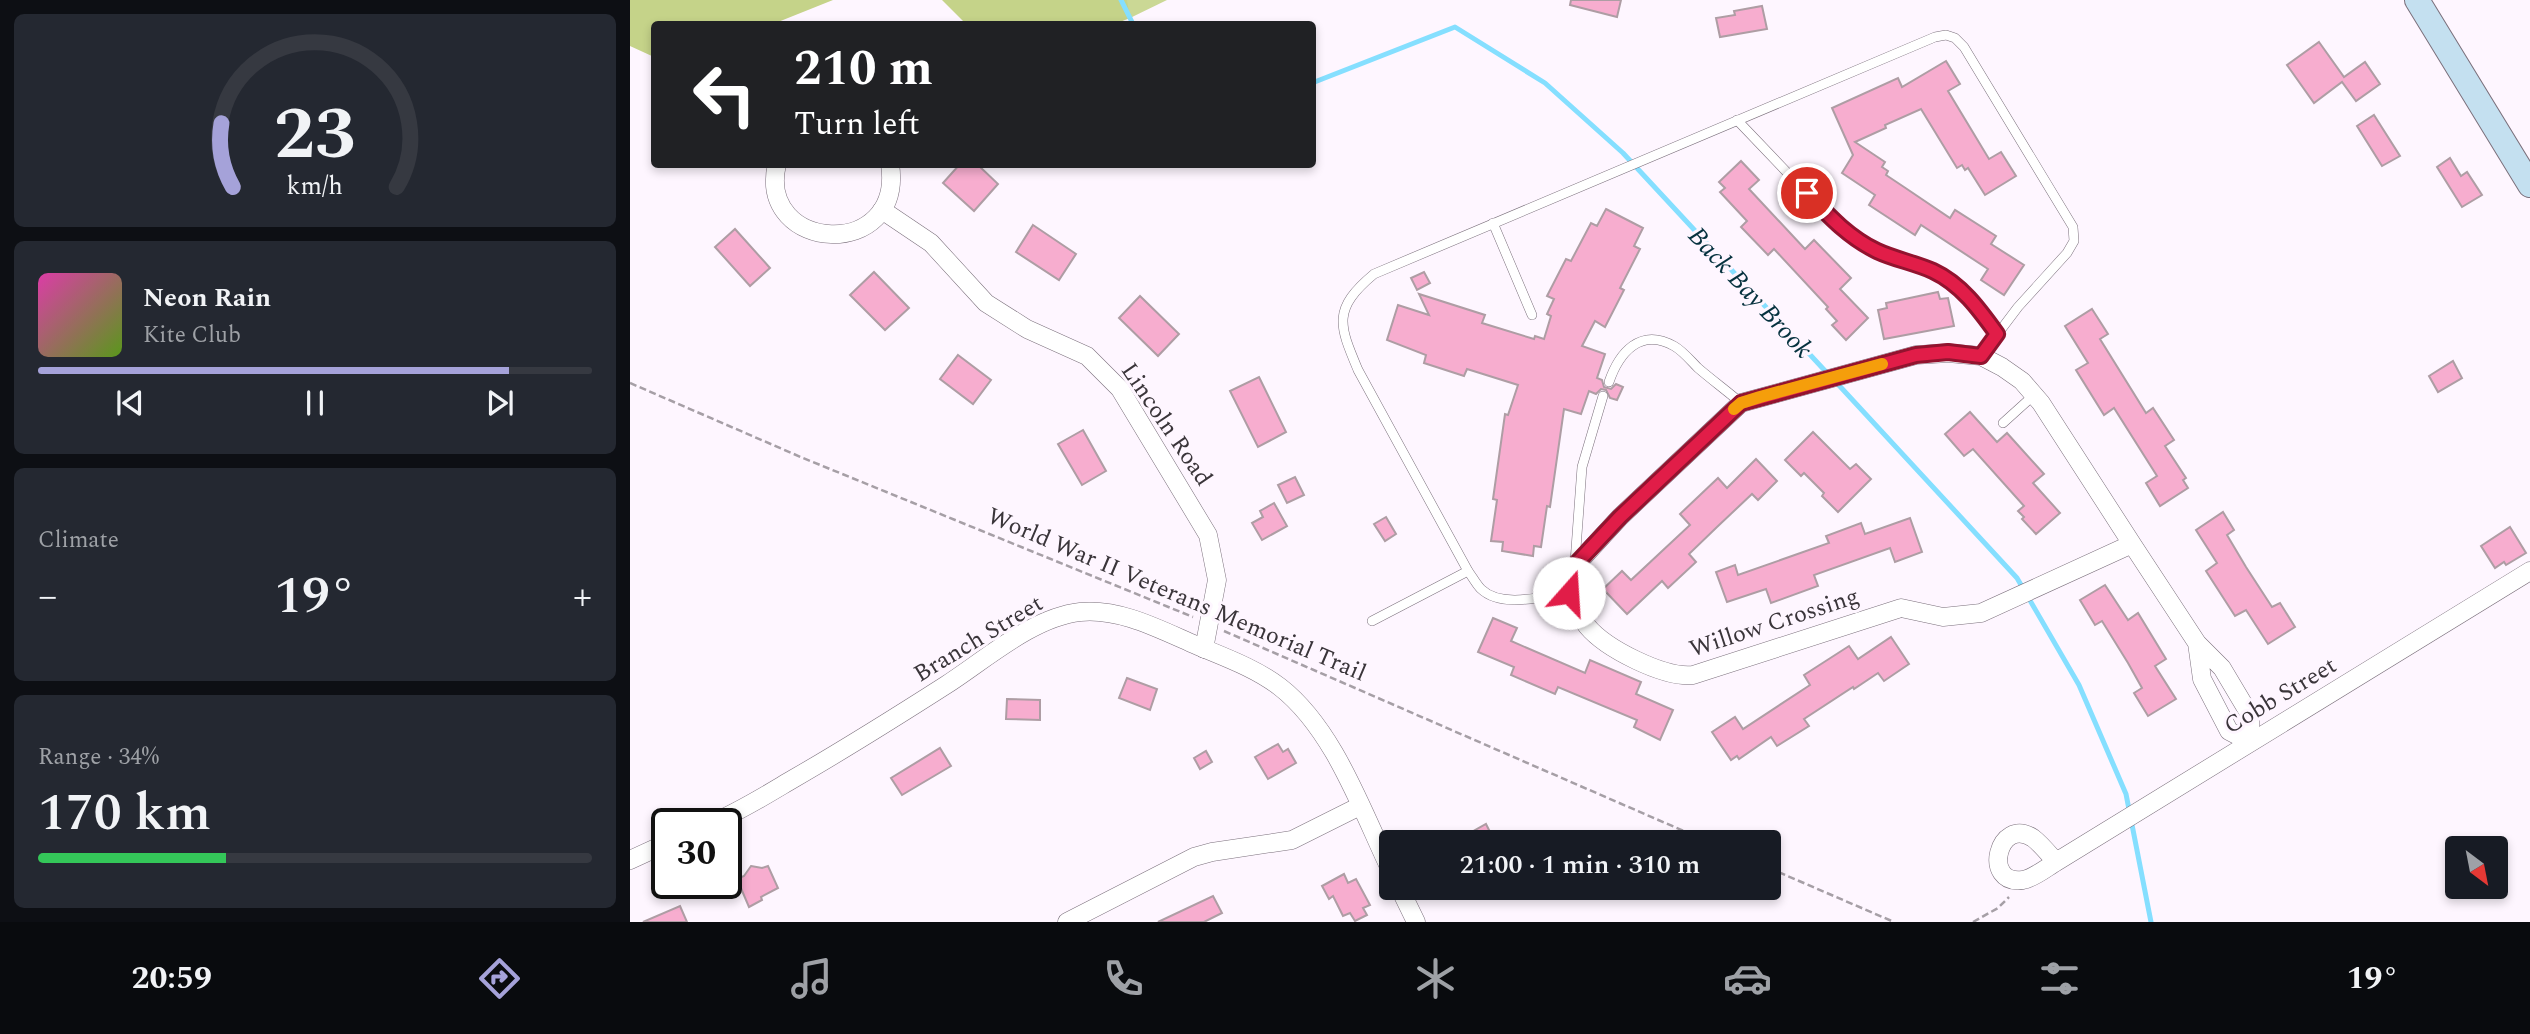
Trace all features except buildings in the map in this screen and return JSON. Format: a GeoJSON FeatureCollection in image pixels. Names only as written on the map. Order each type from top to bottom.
{"type":"FeatureCollection","features":[{"type":"Feature","properties":{"kind":"main road"},"geometry":{"type":"LineString","coordinates":[[2417,0],[2530,185]]}},
{"type":"Feature","properties":{"kind":"street"},"geometry":{"type":"LineString","coordinates":[[777,168],[775,182],[788,215],[807,230],[830,236],[854,232],[865,227],[882,210],[891,187],[890,168]]}},
{"type":"Feature","properties":{"kind":"street","name":"Lincoln Road"},"geometry":{"type":"LineString","coordinates":[[882,210],[931,243],[986,303],[1027,329],[1087,356],[1120,389],[1208,535],[1217,580],[1204,649]]}},
{"type":"Feature","properties":{"kind":"street"},"geometry":{"type":"LineString","coordinates":[[1569,593],[1574,566],[1620,517],[1741,403],[1916,355],[1948,352],[1981,356],[2022,381],[2034,395],[2197,643],[2222,668],[2250,715],[2250,742],[2228,732],[2202,680],[2197,643]]}},
{"type":"Feature","properties":{"kind":"street","name":"Willow Crossing"},"geometry":{"type":"LineString","coordinates":[[1569,593],[1586,625],[1606,643],[1652,666],[1681,676],[1693,676],[1901,608],[1943,617],[1981,613],[2133,544]]}},
{"type":"Feature","properties":{"kind":"street","name":"Cobb Street"},"geometry":{"type":"LineString","coordinates":[[2029,878],[2530,571]]}},
{"type":"Feature","properties":{"kind":"street","name":"Branch Street"},"geometry":{"type":"LineString","coordinates":[[742,810],[841,752],[1029,630],[1054,618],[1082,612],[1109,613],[1135,620],[1271,681],[1307,712],[1330,744],[1379,846]]}},
{"type":"Feature","properties":{"kind":"street"},"geometry":{"type":"LineString","coordinates":[[1067,922],[1203,854],[1292,840],[1360,806]]}},
{"type":"Feature","properties":{"kind":"street"},"geometry":{"type":"LineString","coordinates":[[2029,878],[2010,878],[1999,867],[1997,853],[2001,844],[2009,838],[2023,835],[2032,838],[2056,862]]}},
{"type":"Feature","properties":{"kind":"street"},"geometry":{"type":"LineString","coordinates":[[630,860],[651,850]]}},
{"type":"Feature","properties":{"kind":"street"},"geometry":{"type":"LineString","coordinates":[[1405,900],[1416,922]]}},
{"type":"Feature","properties":{"kind":"lane"},"geometry":{"type":"LineString","coordinates":[[1569,593],[1510,599],[1493,597],[1481,589],[1468,570],[1358,370],[1344,337],[1341,319],[1347,302],[1360,285],[1374,274],[1935,37],[1946,35],[1955,38],[1976,65],[2073,227],[2074,241],[2067,253],[2018,307],[1981,356]]}},
{"type":"Feature","properties":{"kind":"lane"},"geometry":{"type":"LineString","coordinates":[[1737,120],[1841,229],[1877,251],[1934,271],[1956,285],[1981,311],[1997,334]]}},
{"type":"Feature","properties":{"kind":"lane"},"geometry":{"type":"LineString","coordinates":[[1493,223],[1532,315]]}},
{"type":"Feature","properties":{"kind":"lane"},"geometry":{"type":"LineString","coordinates":[[1609,382],[1622,355],[1632,345],[1656,340],[1674,346],[1741,403]]}},
{"type":"Feature","properties":{"kind":"lane"},"geometry":{"type":"LineString","coordinates":[[2003,424],[2034,395]]}},
{"type":"Feature","properties":{"kind":"lane"},"geometry":{"type":"LineString","coordinates":[[1574,566],[1582,467],[1604,396]]}},
{"type":"Feature","properties":{"kind":"lane"},"geometry":{"type":"LineString","coordinates":[[1372,621],[1468,570]]}},
{"type":"Feature","properties":{"kind":"path","name":"World War II Veterans Memorial Trail"},"geometry":{"type":"LineString","coordinates":[[630,383],[803,458],[1210,624],[1682,830]]}},
{"type":"Feature","properties":{"kind":"path"},"geometry":{"type":"LineString","coordinates":[[1781,873],[1894,922]]}},
{"type":"Feature","properties":{"kind":"path"},"geometry":{"type":"LineString","coordinates":[[1973,922],[1998,908],[2029,878]]}},
{"type":"Feature","properties":{"kind":"green space"},"geometry":{"type":"Polygon","coordinates":[[[630,0],[833,0],[780,21],[651,21],[651,56],[630,46],[630,0]]]}},
{"type":"Feature","properties":{"kind":"green space"},"geometry":{"type":"Polygon","coordinates":[[[942,0],[1127,0],[1130,18],[1122,21],[963,21],[942,0]]]}},
{"type":"Feature","properties":{"kind":"green space"},"geometry":{"type":"Polygon","coordinates":[[[1121,0],[1167,0],[1130,18],[1121,0]]]}},
{"type":"Feature","properties":{"kind":"waterway","name":"Back Bay Brook"},"geometry":{"type":"LineString","coordinates":[[1121,0],[1132,21]]}},
{"type":"Feature","properties":{"kind":"waterway","name":"Back Bay Brook"},"geometry":{"type":"LineString","coordinates":[[1316,81],[1455,27],[1545,83],[1623,153],[1828,374]]}},
{"type":"Feature","properties":{"kind":"waterway","name":"Back Bay Brook"},"geometry":{"type":"LineString","coordinates":[[1835,381],[2017,578],[2079,685],[2126,794],[2151,922]]}},
{"type":"Feature","properties":{"kind":"slow traffic"},"geometry":{"type":"LineString","coordinates":[[1734,409],[1741,403],[1760,397],[1882,364]]}},
{"type":"Feature","properties":{"kind":"route"},"geometry":{"type":"LineString","coordinates":[[1569,593],[1574,566],[1620,517],[1741,403],[1916,355],[1948,352],[1981,356],[1997,334],[1981,311],[1956,285],[1934,271],[1877,251],[1841,229],[1807,193]]}}]}
